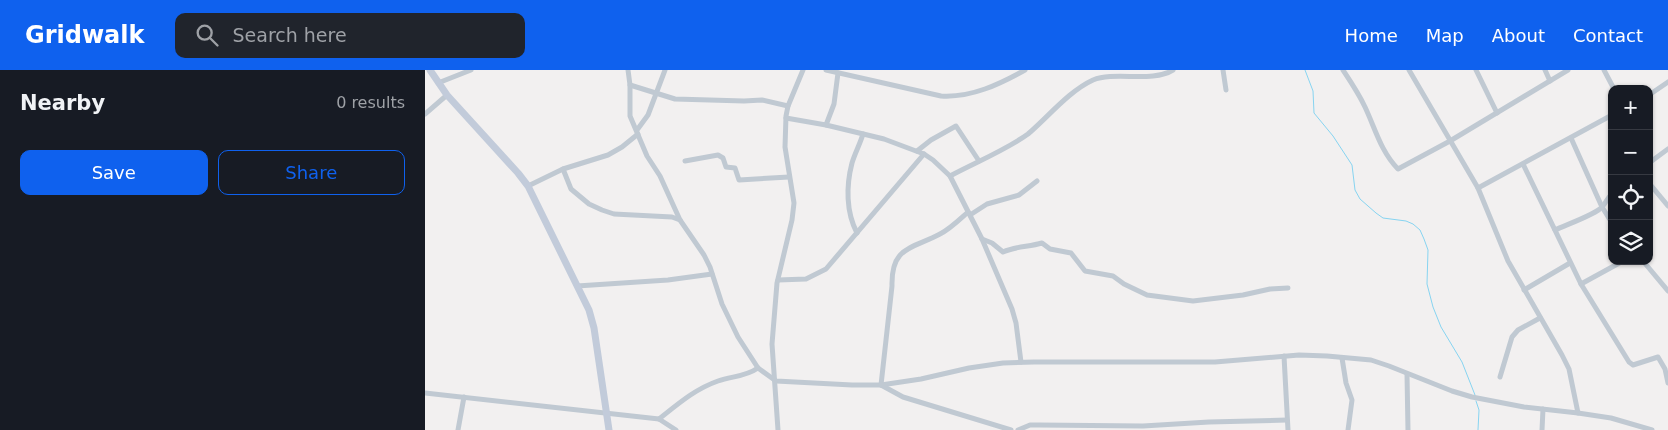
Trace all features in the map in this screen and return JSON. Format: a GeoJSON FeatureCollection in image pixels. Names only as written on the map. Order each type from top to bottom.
{"type":"FeatureCollection","features":[{"type":"Feature","properties":{"kind":"street"},"geometry":{"type":"LineString","coordinates":[[430,70],[447,95],[529,186],[589,310],[595,328],[609,430]]}},
{"type":"Feature","properties":{"kind":"street"},"geometry":{"type":"LineString","coordinates":[[438,83],[471,70]]}},
{"type":"Feature","properties":{"kind":"street"},"geometry":{"type":"LineString","coordinates":[[628,70],[630,116],[633,127],[647,156],[660,176],[680,220],[704,255],[726,313],[741,342],[759,368],[776,380],[851,385],[881,384],[921,379],[969,368],[1003,363],[1215,362],[1299,355],[1371,360],[1452,391],[1479,398],[1611,418],[1652,430]]}},
{"type":"Feature","properties":{"kind":"street"},"geometry":{"type":"LineString","coordinates":[[529,186],[563,169],[608,155],[622,147],[637,132],[647,115],[665,70]]}},
{"type":"Feature","properties":{"kind":"street"},"geometry":{"type":"LineString","coordinates":[[779,430],[772,344],[778,280],[792,220],[794,203],[785,147],[786,118],[788,106],[803,70]]}},
{"type":"Feature","properties":{"kind":"street"},"geometry":{"type":"LineString","coordinates":[[826,70],[951,97],[1008,80],[1025,70]]}},
{"type":"Feature","properties":{"kind":"street"},"geometry":{"type":"LineString","coordinates":[[950,176],[1026,135],[1059,106],[1092,81],[1106,77],[1121,78],[1161,75],[1173,70]]}},
{"type":"Feature","properties":{"kind":"street"},"geometry":{"type":"LineString","coordinates":[[1223,70],[1226,90]]}},
{"type":"Feature","properties":{"kind":"street"},"geometry":{"type":"LineString","coordinates":[[1343,70],[1365,106],[1384,150],[1398,168],[1450,141],[1568,70]]}},
{"type":"Feature","properties":{"kind":"street"},"geometry":{"type":"LineString","coordinates":[[1409,70],[1477,188],[1505,256],[1569,369],[1578,412]]}},
{"type":"Feature","properties":{"kind":"street"},"geometry":{"type":"LineString","coordinates":[[1476,70],[1497,113]]}},
{"type":"Feature","properties":{"kind":"street"},"geometry":{"type":"LineString","coordinates":[[1545,70],[1550,81]]}},
{"type":"Feature","properties":{"kind":"street"},"geometry":{"type":"LineString","coordinates":[[1604,70],[1612,85]]}},
{"type":"Feature","properties":{"kind":"street"},"geometry":{"type":"LineString","coordinates":[[827,125],[834,104],[838,73]]}},
{"type":"Feature","properties":{"kind":"street"},"geometry":{"type":"LineString","coordinates":[[1653,92],[1668,82]]}},
{"type":"Feature","properties":{"kind":"street"},"geometry":{"type":"LineString","coordinates":[[630,86],[675,99],[762,100],[788,106]]}},
{"type":"Feature","properties":{"kind":"street"},"geometry":{"type":"LineString","coordinates":[[425,114],[447,95]]}},
{"type":"Feature","properties":{"kind":"street"},"geometry":{"type":"LineString","coordinates":[[1477,188],[1608,117]]}},
{"type":"Feature","properties":{"kind":"street"},"geometry":{"type":"LineString","coordinates":[[786,118],[863,134],[917,151],[933,160],[950,176],[982,239],[1012,309],[1016,322],[1021,362]]}},
{"type":"Feature","properties":{"kind":"street"},"geometry":{"type":"LineString","coordinates":[[917,151],[931,140],[956,126],[979,161]]}},
{"type":"Feature","properties":{"kind":"street"},"geometry":{"type":"LineString","coordinates":[[857,233],[852,223],[849,208],[849,184],[852,162],[863,134]]}},
{"type":"Feature","properties":{"kind":"street"},"geometry":{"type":"LineString","coordinates":[[1571,138],[1602,207],[1610,220]]}},
{"type":"Feature","properties":{"kind":"street"},"geometry":{"type":"LineString","coordinates":[[1653,160],[1668,149]]}},
{"type":"Feature","properties":{"kind":"street"},"geometry":{"type":"LineString","coordinates":[[778,280],[806,279],[826,269],[923,154]]}},
{"type":"Feature","properties":{"kind":"street"},"geometry":{"type":"LineString","coordinates":[[685,161],[718,155],[723,158],[726,167],[735,168],[739,180],[789,177]]}},
{"type":"Feature","properties":{"kind":"street"},"geometry":{"type":"LineString","coordinates":[[1523,164],[1581,284],[1629,362],[1633,365],[1658,358],[1667,368],[1668,382]]}},
{"type":"Feature","properties":{"kind":"street"},"geometry":{"type":"LineString","coordinates":[[563,169],[571,189],[589,204],[602,210],[614,214],[672,217],[680,220]]}},
{"type":"Feature","properties":{"kind":"street"},"geometry":{"type":"LineString","coordinates":[[881,384],[892,273],[897,260],[906,249],[944,233],[969,214],[987,204],[1019,195],[1037,181]]}},
{"type":"Feature","properties":{"kind":"street"},"geometry":{"type":"LineString","coordinates":[[1653,188],[1668,206]]}},
{"type":"Feature","properties":{"kind":"street"},"geometry":{"type":"LineString","coordinates":[[1555,230],[1595,212],[1602,207],[1608,198]]}},
{"type":"Feature","properties":{"kind":"street"},"geometry":{"type":"LineString","coordinates":[[982,239],[992,243],[1003,252],[1009,249],[1043,243],[1049,249],[1071,253],[1085,271],[1113,276],[1123,284],[1147,295],[1193,301],[1243,296],[1270,289],[1289,288]]}},
{"type":"Feature","properties":{"kind":"street"},"geometry":{"type":"LineString","coordinates":[[1524,290],[1571,263]]}},
{"type":"Feature","properties":{"kind":"street"},"geometry":{"type":"LineString","coordinates":[[1581,284],[1616,265]]}},
{"type":"Feature","properties":{"kind":"street"},"geometry":{"type":"LineString","coordinates":[[1646,265],[1668,291]]}},
{"type":"Feature","properties":{"kind":"street"},"geometry":{"type":"LineString","coordinates":[[577,286],[668,280],[712,274]]}},
{"type":"Feature","properties":{"kind":"street"},"geometry":{"type":"LineString","coordinates":[[1500,377],[1512,336],[1518,330],[1540,318]]}},
{"type":"Feature","properties":{"kind":"street"},"geometry":{"type":"LineString","coordinates":[[1284,356],[1288,430]]}},
{"type":"Feature","properties":{"kind":"street"},"geometry":{"type":"LineString","coordinates":[[1342,358],[1346,383],[1352,400],[1348,430]]}},
{"type":"Feature","properties":{"kind":"street"},"geometry":{"type":"LineString","coordinates":[[659,419],[695,390],[717,381],[747,375],[759,368]]}},
{"type":"Feature","properties":{"kind":"street"},"geometry":{"type":"LineString","coordinates":[[1407,374],[1408,430]]}},
{"type":"Feature","properties":{"kind":"street"},"geometry":{"type":"LineString","coordinates":[[881,384],[903,397],[1001,429],[1011,430]]}},
{"type":"Feature","properties":{"kind":"street"},"geometry":{"type":"LineString","coordinates":[[425,393],[659,419],[676,430]]}},
{"type":"Feature","properties":{"kind":"street"},"geometry":{"type":"LineString","coordinates":[[457,430],[464,397]]}},
{"type":"Feature","properties":{"kind":"street"},"geometry":{"type":"LineString","coordinates":[[1542,430],[1543,409]]}},
{"type":"Feature","properties":{"kind":"street"},"geometry":{"type":"LineString","coordinates":[[1018,430],[1030,425],[1143,426],[1287,420]]}},
{"type":"Feature","properties":{"kind":"waterway"},"geometry":{"type":"LineString","coordinates":[[1305,70],[1313,91],[1314,113],[1333,136],[1352,165],[1355,190],[1360,199],[1383,218],[1406,221],[1420,230],[1428,250],[1427,284],[1433,307],[1441,327],[1462,362],[1475,395]]}},
{"type":"Feature","properties":{"kind":"waterway"},"geometry":{"type":"LineString","coordinates":[[1476,401],[1479,410],[1478,430]]}}]}
